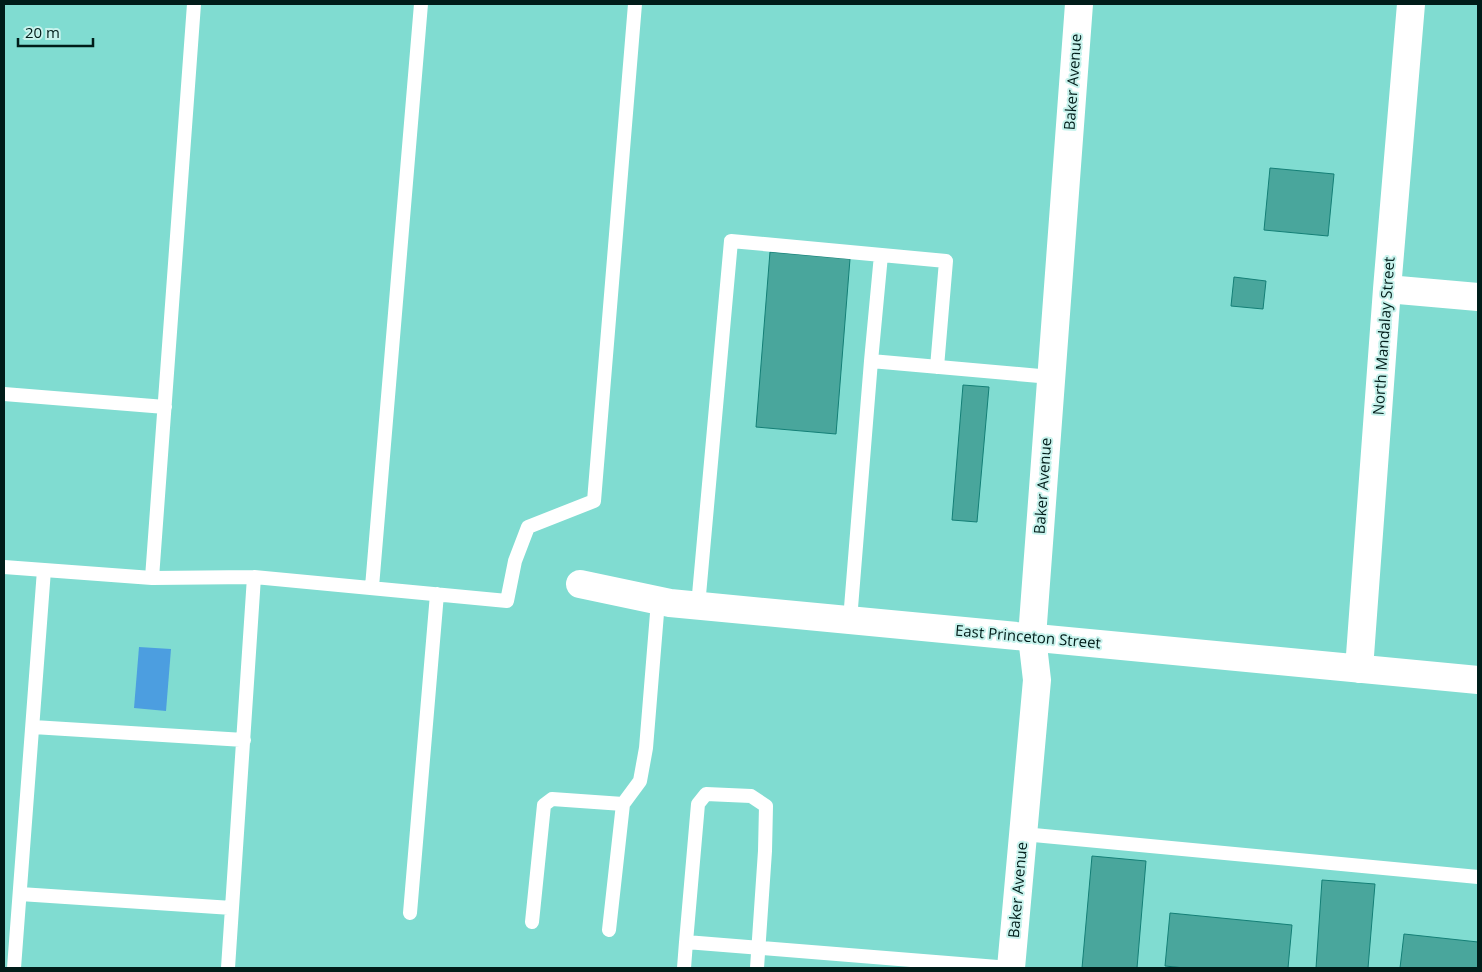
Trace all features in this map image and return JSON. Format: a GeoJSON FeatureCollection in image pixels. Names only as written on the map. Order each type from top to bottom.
{"type":"FeatureCollection","features":[{"type":"Feature","properties":{"kind":"street","name":"Baker Avenue"},"geometry":{"type":"LineString","coordinates":[[1010,968],[1037,680],[1032,637],[1080,4]]}},
{"type":"Feature","properties":{"kind":"street","name":"North Mandalay Street"},"geometry":{"type":"LineString","coordinates":[[1359,669],[1387,289],[1411,4]]}},
{"type":"Feature","properties":{"kind":"street"},"geometry":{"type":"LineString","coordinates":[[1387,289],[1478,297]]}},
{"type":"Feature","properties":{"kind":"street","name":"East Princeton Street"},"geometry":{"type":"LineString","coordinates":[[580,584],[658,601],[698,606],[1478,680]]}},
{"type":"Feature","properties":{"kind":"lane"},"geometry":{"type":"LineString","coordinates":[[152,578],[194,4]]}},
{"type":"Feature","properties":{"kind":"lane"},"geometry":{"type":"LineString","coordinates":[[372,587],[421,4]]}},
{"type":"Feature","properties":{"kind":"lane"},"geometry":{"type":"LineString","coordinates":[[4,567],[152,578],[254,578],[372,587],[507,601],[515,561],[528,527],[594,501],[635,4]]}},
{"type":"Feature","properties":{"kind":"lane"},"geometry":{"type":"LineString","coordinates":[[698,606],[731,241],[946,261],[937,366]]}},
{"type":"Feature","properties":{"kind":"lane"},"geometry":{"type":"LineString","coordinates":[[850,620],[881,255]]}},
{"type":"Feature","properties":{"kind":"lane"},"geometry":{"type":"LineString","coordinates":[[871,361],[1051,377]]}},
{"type":"Feature","properties":{"kind":"lane"},"geometry":{"type":"LineString","coordinates":[[4,394],[165,407]]}},
{"type":"Feature","properties":{"kind":"lane"},"geometry":{"type":"LineString","coordinates":[[14,968],[44,570]]}},
{"type":"Feature","properties":{"kind":"lane"},"geometry":{"type":"LineString","coordinates":[[228,968],[254,578]]}},
{"type":"Feature","properties":{"kind":"lane"},"geometry":{"type":"LineString","coordinates":[[410,913],[437,594]]}},
{"type":"Feature","properties":{"kind":"lane"},"geometry":{"type":"LineString","coordinates":[[609,930],[623,804],[640,781],[646,748],[658,601]]}},
{"type":"Feature","properties":{"kind":"lane"},"geometry":{"type":"LineString","coordinates":[[33,727],[244,740]]}},
{"type":"Feature","properties":{"kind":"lane"},"geometry":{"type":"LineString","coordinates":[[684,968],[698,804],[706,794],[751,796],[766,806],[757,968]]}},
{"type":"Feature","properties":{"kind":"lane"},"geometry":{"type":"LineString","coordinates":[[532,922],[544,805],[552,799],[623,804]]}},
{"type":"Feature","properties":{"kind":"lane"},"geometry":{"type":"LineString","coordinates":[[1023,834],[1478,878]]}},
{"type":"Feature","properties":{"kind":"lane"},"geometry":{"type":"LineString","coordinates":[[20,894],[232,908]]}},
{"type":"Feature","properties":{"kind":"lane"},"geometry":{"type":"LineString","coordinates":[[686,942],[1010,968]]}},
{"type":"Feature","properties":{"kind":"water"},"geometry":{"type":"Polygon","coordinates":[[[139,647],[171,649],[166,711],[134,708],[139,647]]]}},
{"type":"Feature","properties":{"kind":"building"},"geometry":{"type":"Polygon","coordinates":[[[1270,168],[1334,174],[1328,236],[1264,230],[1270,168]]]}},
{"type":"Feature","properties":{"kind":"building"},"geometry":{"type":"Polygon","coordinates":[[[770,252],[850,259],[836,434],[756,427],[770,252]]]}},
{"type":"Feature","properties":{"kind":"building"},"geometry":{"type":"Polygon","coordinates":[[[1234,277],[1266,281],[1263,309],[1231,306],[1234,277]]]}},
{"type":"Feature","properties":{"kind":"building"},"geometry":{"type":"Polygon","coordinates":[[[963,385],[989,387],[977,522],[952,520],[963,385]]]}},
{"type":"Feature","properties":{"kind":"building"},"geometry":{"type":"Polygon","coordinates":[[[1092,856],[1146,861],[1137,968],[1082,968],[1092,856]]]}},
{"type":"Feature","properties":{"kind":"building"},"geometry":{"type":"Polygon","coordinates":[[[1322,880],[1375,884],[1368,968],[1316,968],[1322,880]]]}},
{"type":"Feature","properties":{"kind":"building"},"geometry":{"type":"Polygon","coordinates":[[[1170,913],[1292,925],[1288,968],[1185,968],[1165,966],[1170,913]]]}},
{"type":"Feature","properties":{"kind":"building"},"geometry":{"type":"Polygon","coordinates":[[[1404,934],[1478,942],[1478,968],[1400,968],[1404,934]]]}}]}
